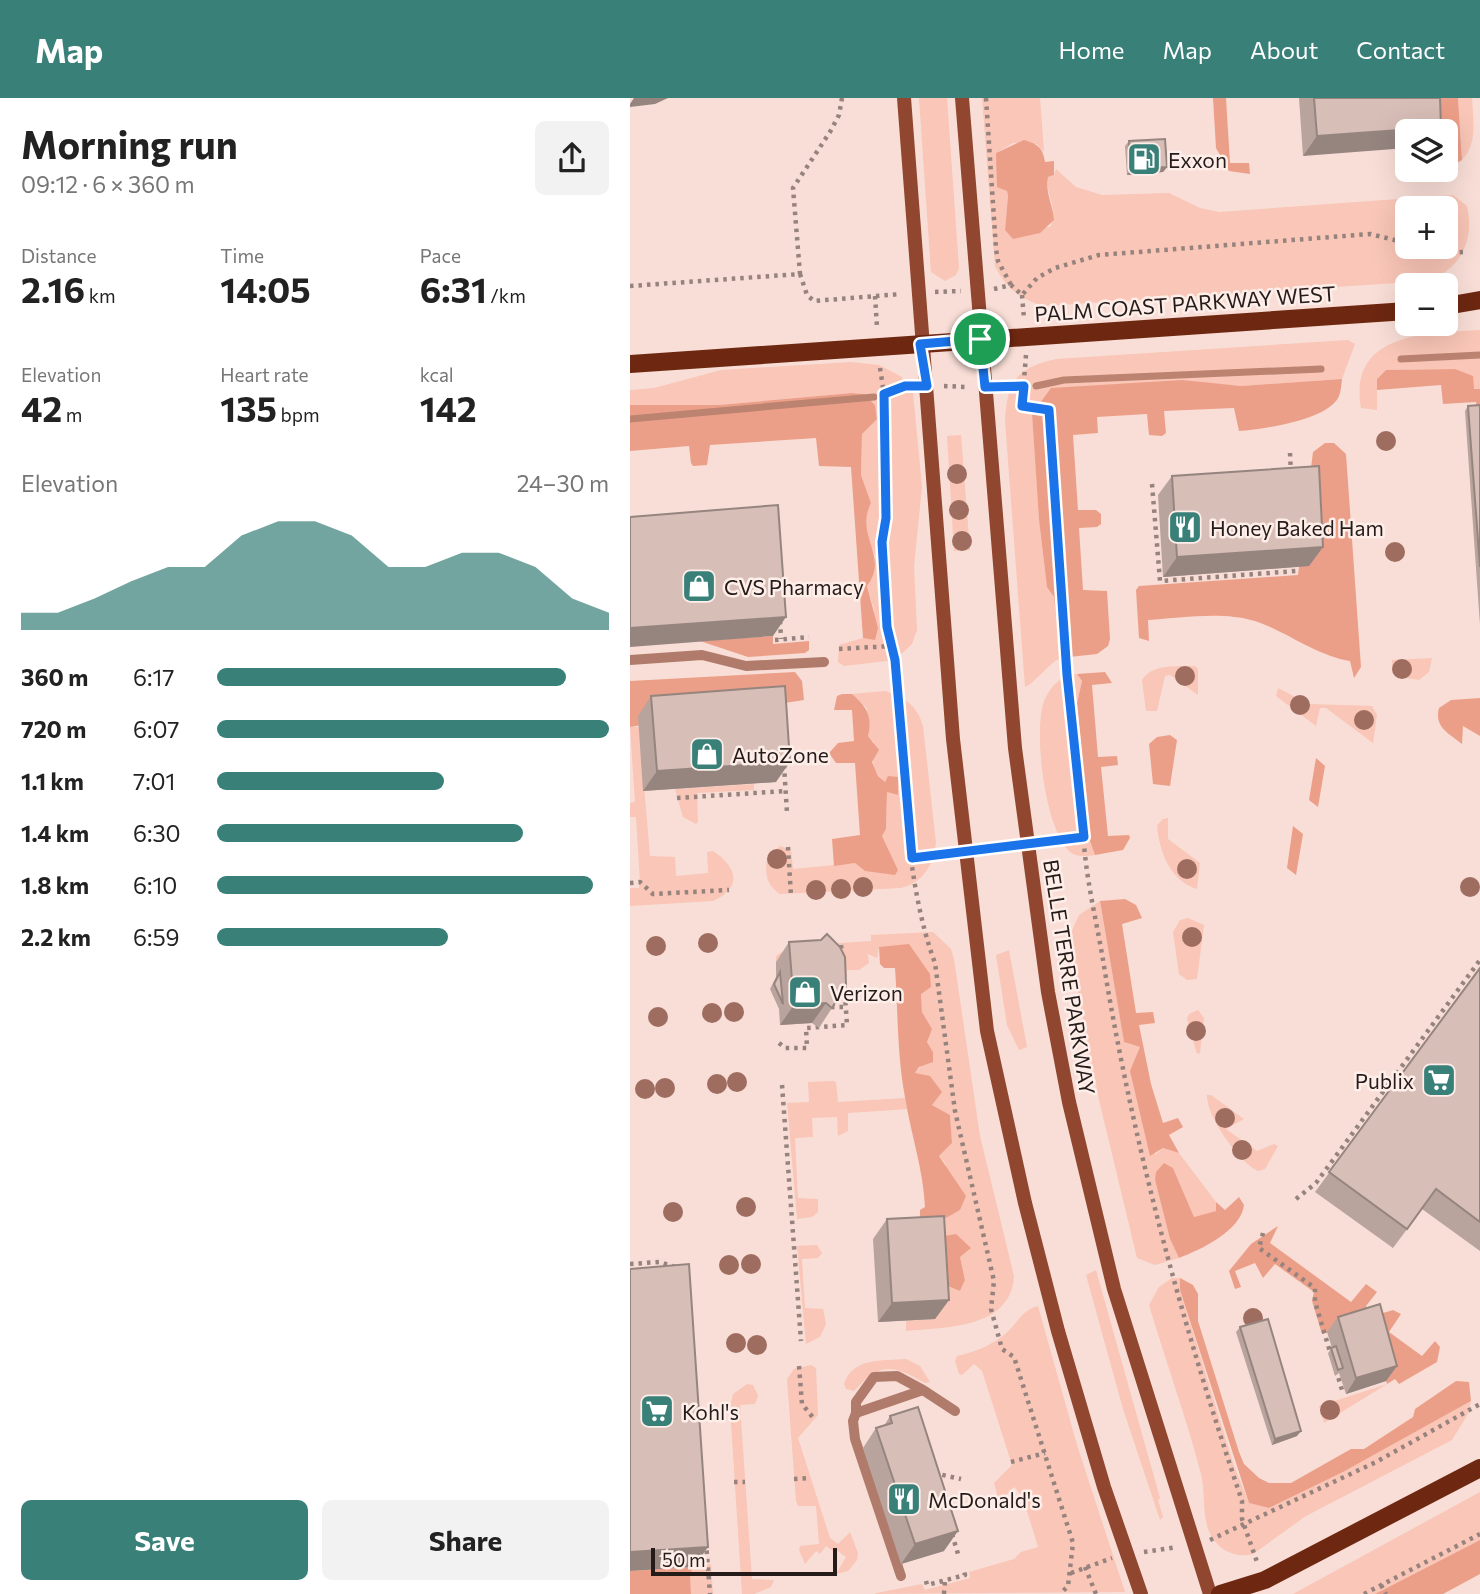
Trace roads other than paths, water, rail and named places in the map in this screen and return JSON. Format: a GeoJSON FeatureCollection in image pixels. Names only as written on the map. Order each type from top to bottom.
{"type":"FeatureCollection","features":[{"type":"Feature","properties":{"kind":"main road"},"geometry":{"type":"LineString","coordinates":[[904,98],[920,344],[927,386],[953,739],[987,1031],[1025,1203],[1058,1331],[1104,1487],[1140,1594]]}},
{"type":"Feature","properties":{"kind":"main road","name":"BELLE TERRE PARKWAY"},"geometry":{"type":"LineString","coordinates":[[962,98],[980,339],[1026,844],[1058,1049],[1100,1233],[1134,1358],[1210,1594]]}},
{"type":"Feature","properties":{"kind":"main road"},"geometry":{"type":"LineString","coordinates":[[1458,304],[1480,300]]}},
{"type":"Feature","properties":{"kind":"main road","name":"PALM COAST PARKWAY WEST"},"geometry":{"type":"LineString","coordinates":[[630,364],[1395,312]]}},
{"type":"Feature","properties":{"kind":"main road"},"geometry":{"type":"LineString","coordinates":[[1220,1594],[1265,1580],[1480,1468]]}},
{"type":"Feature","properties":{"kind":"lane"},"geometry":{"type":"LineString","coordinates":[[630,660],[702,655],[746,666],[824,662]]}},
{"type":"Feature","properties":{"kind":"lane"},"geometry":{"type":"LineString","coordinates":[[901,1576],[855,1439],[853,1421],[856,1402],[874,1377],[897,1376],[955,1411]]}},
{"type":"Feature","properties":{"kind":"lane"},"geometry":{"type":"LineString","coordinates":[[856,1413],[923,1390]]}},
{"type":"Feature","properties":{"kind":"waterway"},"geometry":{"type":"LineString","coordinates":[[1401,359],[1480,355]]}},
{"type":"Feature","properties":{"kind":"waterway"},"geometry":{"type":"LineString","coordinates":[[1036,386],[1064,380],[1321,369]]}},
{"type":"Feature","properties":{"kind":"waterway"},"geometry":{"type":"LineString","coordinates":[[630,419],[874,397]]}},
{"type":"Feature","properties":{"kind":"place","name":"Exxon"},"geometry":{"type":"Point","coordinates":[1144,159]}},
{"type":"Feature","properties":{"kind":"place","name":"Honey Baked Ham"},"geometry":{"type":"Point","coordinates":[1185,527]}},
{"type":"Feature","properties":{"kind":"place","name":"CVS Pharmacy"},"geometry":{"type":"Point","coordinates":[699,586]}},
{"type":"Feature","properties":{"kind":"place","name":"AutoZone"},"geometry":{"type":"Point","coordinates":[707,754]}},
{"type":"Feature","properties":{"kind":"place","name":"Verizon"},"geometry":{"type":"Point","coordinates":[805,992]}},
{"type":"Feature","properties":{"kind":"place","name":"Publix"},"geometry":{"type":"Point","coordinates":[1439,1080]}},
{"type":"Feature","properties":{"kind":"place","name":"Kohl's"},"geometry":{"type":"Point","coordinates":[657,1411]}},
{"type":"Feature","properties":{"kind":"place","name":"McDonald's"},"geometry":{"type":"Point","coordinates":[904,1499]}}]}
